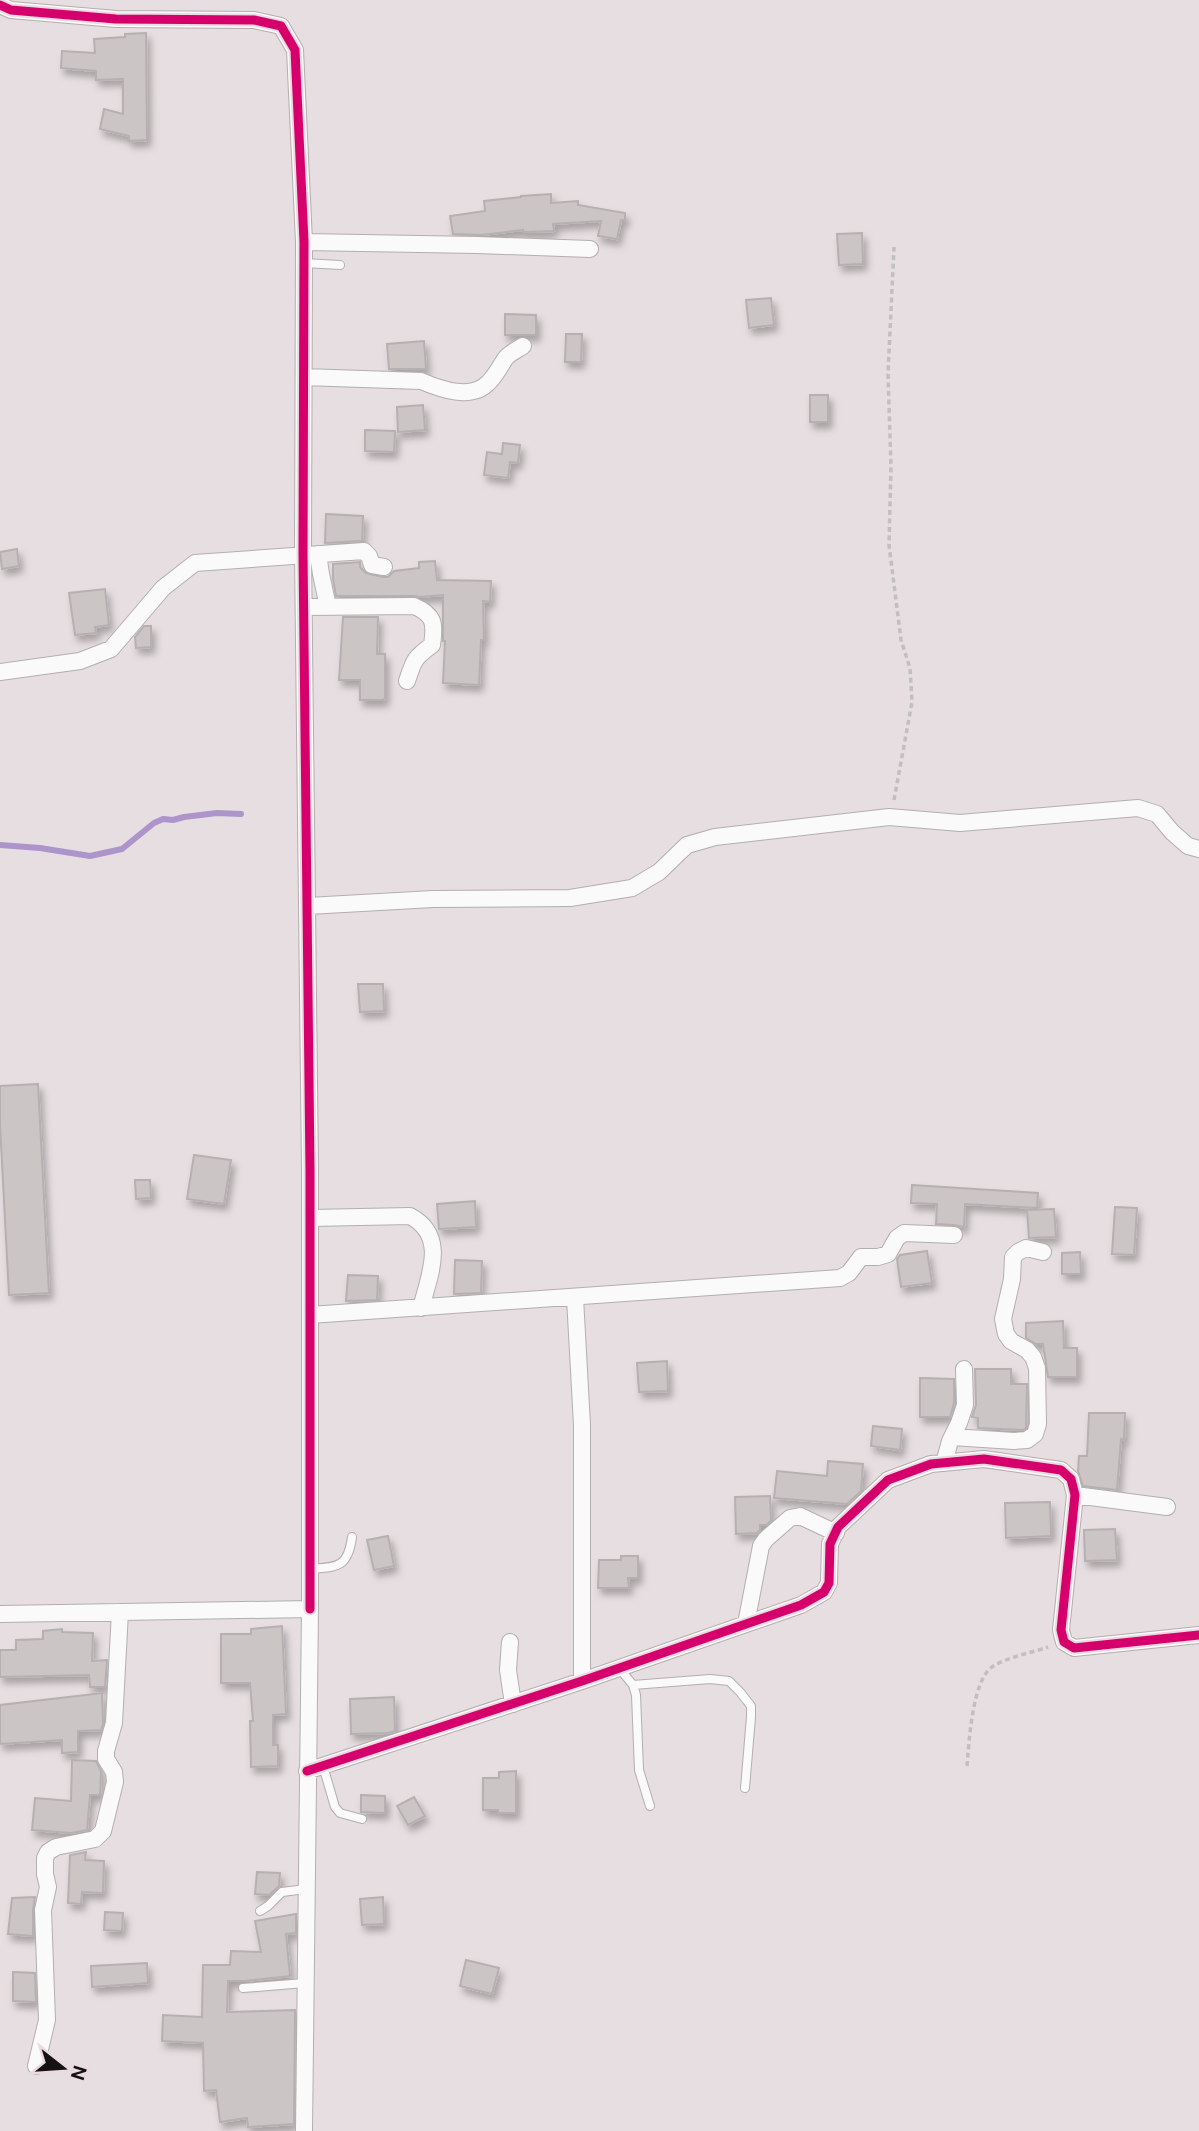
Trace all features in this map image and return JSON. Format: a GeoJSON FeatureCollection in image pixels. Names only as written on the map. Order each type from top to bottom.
{"type":"FeatureCollection","features":[{"type":"Feature","properties":{"kind":"street"},"geometry":{"type":"LineString","coordinates":[[0,5],[11,10],[116,19],[254,20],[281,26],[295,50],[304,242],[304,377],[311,554],[304,607],[310,1218],[310,1609],[315,1768],[306,1889],[304,2131]]}},
{"type":"Feature","properties":{"kind":"street"},"geometry":{"type":"LineString","coordinates":[[304,242],[590,249]]}},
{"type":"Feature","properties":{"kind":"street"},"geometry":{"type":"LineString","coordinates":[[304,377],[421,381],[452,392],[479,391],[488,384],[507,357],[523,346]]}},
{"type":"Feature","properties":{"kind":"street"},"geometry":{"type":"LineString","coordinates":[[0,672],[80,661],[111,649],[163,589],[195,563],[364,551],[372,565],[384,566]]}},
{"type":"Feature","properties":{"kind":"street"},"geometry":{"type":"LineString","coordinates":[[311,554],[328,607]]}},
{"type":"Feature","properties":{"kind":"street"},"geometry":{"type":"LineString","coordinates":[[304,607],[414,606],[425,611],[431,616],[434,630],[432,645],[414,660],[407,681]]}},
{"type":"Feature","properties":{"kind":"street"},"geometry":{"type":"LineString","coordinates":[[308,906],[433,899],[570,898],[632,888],[659,872],[687,845],[715,837],[889,817],[960,823],[1139,808],[1157,814],[1188,846],[1199,849]]}},
{"type":"Feature","properties":{"kind":"street"},"geometry":{"type":"LineString","coordinates":[[310,1218],[410,1216],[419,1220],[432,1241],[434,1259],[421,1308]]}},
{"type":"Feature","properties":{"kind":"street"},"geometry":{"type":"LineString","coordinates":[[310,1315],[840,1278],[849,1273],[861,1256],[878,1257],[888,1254],[897,1238],[904,1233],[954,1235]]}},
{"type":"Feature","properties":{"kind":"street"},"geometry":{"type":"LineString","coordinates":[[952,1437],[1014,1441],[1027,1440],[1035,1434],[1038,1424],[1037,1368],[1027,1350],[1011,1341],[1006,1334],[1003,1320],[1012,1279],[1013,1257],[1026,1248],[1043,1252]]}},
{"type":"Feature","properties":{"kind":"street"},"geometry":{"type":"LineString","coordinates":[[575,1298],[582,1425],[582,1681]]}},
{"type":"Feature","properties":{"kind":"street"},"geometry":{"type":"LineString","coordinates":[[944,1463],[965,1405],[964,1370]]}},
{"type":"Feature","properties":{"kind":"street"},"geometry":{"type":"LineString","coordinates":[[315,1768],[582,1681],[801,1605],[824,1592],[829,1583],[831,1544],[838,1527],[888,1480],[931,1464],[985,1460],[1061,1470],[1070,1479],[1075,1494],[1061,1630],[1064,1642],[1074,1648],[1199,1635]]}},
{"type":"Feature","properties":{"kind":"street"},"geometry":{"type":"LineString","coordinates":[[1075,1494],[1167,1507]]}},
{"type":"Feature","properties":{"kind":"street"},"geometry":{"type":"LineString","coordinates":[[746,1624],[761,1546],[766,1539],[790,1518],[800,1516],[836,1533]]}},
{"type":"Feature","properties":{"kind":"street"},"geometry":{"type":"LineString","coordinates":[[0,1614],[310,1609]]}},
{"type":"Feature","properties":{"kind":"street"},"geometry":{"type":"LineString","coordinates":[[36,2066],[47,2020],[43,1910],[48,1887],[46,1858],[48,1852],[56,1847],[94,1839],[103,1831],[115,1783],[114,1772],[106,1759],[106,1751],[114,1723],[120,1612]]}},
{"type":"Feature","properties":{"kind":"street"},"geometry":{"type":"LineString","coordinates":[[510,1642],[508,1670],[513,1704]]}},
{"type":"Feature","properties":{"kind":"lane"},"geometry":{"type":"LineString","coordinates":[[304,263],[341,265]]}},
{"type":"Feature","properties":{"kind":"lane"},"geometry":{"type":"LineString","coordinates":[[310,1569],[332,1567],[345,1562],[350,1554],[352,1537]]}},
{"type":"Feature","properties":{"kind":"lane"},"geometry":{"type":"LineString","coordinates":[[619,1668],[636,1695],[639,1770],[650,1806]]}},
{"type":"Feature","properties":{"kind":"lane"},"geometry":{"type":"LineString","coordinates":[[632,1685],[710,1679],[729,1681],[751,1706],[745,1788]]}},
{"type":"Feature","properties":{"kind":"lane"},"geometry":{"type":"LineString","coordinates":[[315,1768],[340,1813],[362,1819]]}},
{"type":"Feature","properties":{"kind":"lane"},"geometry":{"type":"LineString","coordinates":[[260,1910],[286,1890],[306,1889]]}},
{"type":"Feature","properties":{"kind":"lane"},"geometry":{"type":"LineString","coordinates":[[243,1988],[305,1983]]}},
{"type":"Feature","properties":{"kind":"path"},"geometry":{"type":"LineString","coordinates":[[889,817],[898,783],[912,702],[911,668],[901,640],[889,545],[891,467],[888,374],[894,247]]}},
{"type":"Feature","properties":{"kind":"path"},"geometry":{"type":"LineString","coordinates":[[967,1766],[973,1708],[983,1675],[992,1667],[1064,1642]]}},
{"type":"Feature","properties":{"kind":"building"},"geometry":{"type":"Polygon","coordinates":[[[146,33],[147,140],[129,141],[129,136],[100,129],[104,109],[123,114],[123,79],[96,80],[96,71],[61,68],[62,51],[95,53],[94,39],[146,33]]]}},
{"type":"Feature","properties":{"kind":"building"},"geometry":{"type":"Polygon","coordinates":[[[551,194],[551,203],[578,201],[578,205],[625,213],[617,239],[598,236],[601,221],[553,224],[554,231],[453,234],[450,216],[485,211],[484,201],[551,194]]]}},
{"type":"Feature","properties":{"kind":"building"},"geometry":{"type":"Polygon","coordinates":[[[862,233],[863,264],[839,265],[837,234],[862,233]]]}},
{"type":"Feature","properties":{"kind":"building"},"geometry":{"type":"Polygon","coordinates":[[[771,298],[774,325],[749,328],[746,300],[771,298]]]}},
{"type":"Feature","properties":{"kind":"building"},"geometry":{"type":"Polygon","coordinates":[[[505,314],[536,315],[536,335],[505,335],[505,314]]]}},
{"type":"Feature","properties":{"kind":"building"},"geometry":{"type":"Polygon","coordinates":[[[566,334],[582,334],[581,362],[565,362],[566,334]]]}},
{"type":"Feature","properties":{"kind":"building"},"geometry":{"type":"Polygon","coordinates":[[[424,341],[426,369],[389,369],[387,344],[424,341]]]}},
{"type":"Feature","properties":{"kind":"building"},"geometry":{"type":"Polygon","coordinates":[[[810,395],[828,395],[828,422],[810,422],[810,395]]]}},
{"type":"Feature","properties":{"kind":"building"},"geometry":{"type":"Polygon","coordinates":[[[423,405],[425,430],[398,432],[397,407],[423,405]]]}},
{"type":"Feature","properties":{"kind":"building"},"geometry":{"type":"Polygon","coordinates":[[[365,430],[395,431],[394,452],[365,451],[365,430]]]}},
{"type":"Feature","properties":{"kind":"building"},"geometry":{"type":"Polygon","coordinates":[[[503,443],[520,445],[518,463],[510,462],[508,478],[484,475],[487,452],[502,454],[503,443]]]}},
{"type":"Feature","properties":{"kind":"building"},"geometry":{"type":"Polygon","coordinates":[[[326,514],[363,516],[362,541],[325,543],[326,514]]]}},
{"type":"Feature","properties":{"kind":"building"},"geometry":{"type":"Polygon","coordinates":[[[17,549],[19,566],[2,569],[0,552],[17,549]]]}},
{"type":"Feature","properties":{"kind":"building"},"geometry":{"type":"Polygon","coordinates":[[[435,561],[437,580],[491,581],[490,602],[483,601],[484,640],[481,640],[479,685],[443,683],[443,595],[336,596],[333,564],[360,562],[360,567],[366,573],[388,577],[394,571],[419,568],[419,562],[435,561]]]}},
{"type":"Feature","properties":{"kind":"building"},"geometry":{"type":"Polygon","coordinates":[[[105,589],[109,625],[95,627],[96,633],[75,635],[69,593],[105,589]]]}},
{"type":"Feature","properties":{"kind":"building"},"geometry":{"type":"Polygon","coordinates":[[[343,617],[378,617],[377,654],[385,654],[383,700],[360,700],[360,680],[339,680],[343,617]]]}},
{"type":"Feature","properties":{"kind":"building"},"geometry":{"type":"Polygon","coordinates":[[[144,626],[151,626],[151,647],[136,648],[135,637],[144,626]]]}},
{"type":"Feature","properties":{"kind":"building"},"geometry":{"type":"Polygon","coordinates":[[[358,984],[383,984],[384,1011],[360,1012],[358,984]]]}},
{"type":"Feature","properties":{"kind":"building"},"geometry":{"type":"Polygon","coordinates":[[[38,1084],[49,1293],[9,1295],[0,1086],[38,1084]]]}},
{"type":"Feature","properties":{"kind":"building"},"geometry":{"type":"Polygon","coordinates":[[[194,1155],[231,1160],[224,1204],[187,1199],[194,1155]]]}},
{"type":"Feature","properties":{"kind":"building"},"geometry":{"type":"Polygon","coordinates":[[[135,1180],[150,1180],[151,1198],[136,1199],[135,1180]]]}},
{"type":"Feature","properties":{"kind":"building"},"geometry":{"type":"Polygon","coordinates":[[[912,1185],[1038,1193],[1037,1208],[965,1204],[964,1227],[936,1224],[937,1204],[911,1203],[912,1185]]]}},
{"type":"Feature","properties":{"kind":"building"},"geometry":{"type":"Polygon","coordinates":[[[475,1201],[476,1227],[439,1229],[437,1204],[475,1201]]]}},
{"type":"Feature","properties":{"kind":"building"},"geometry":{"type":"Polygon","coordinates":[[[1115,1207],[1137,1208],[1134,1255],[1112,1254],[1115,1207]]]}},
{"type":"Feature","properties":{"kind":"building"},"geometry":{"type":"Polygon","coordinates":[[[1054,1209],[1056,1237],[1029,1238],[1027,1210],[1054,1209]]]}},
{"type":"Feature","properties":{"kind":"building"},"geometry":{"type":"Polygon","coordinates":[[[927,1251],[932,1283],[901,1287],[897,1259],[900,1255],[927,1251]]]}},
{"type":"Feature","properties":{"kind":"building"},"geometry":{"type":"Polygon","coordinates":[[[1080,1252],[1081,1274],[1062,1274],[1062,1253],[1080,1252]]]}},
{"type":"Feature","properties":{"kind":"building"},"geometry":{"type":"Polygon","coordinates":[[[455,1260],[482,1261],[481,1293],[454,1294],[455,1260]]]}},
{"type":"Feature","properties":{"kind":"building"},"geometry":{"type":"Polygon","coordinates":[[[348,1275],[378,1276],[377,1300],[346,1301],[348,1275]]]}},
{"type":"Feature","properties":{"kind":"building"},"geometry":{"type":"Polygon","coordinates":[[[1063,1321],[1064,1348],[1077,1348],[1077,1377],[1048,1377],[1043,1344],[1036,1344],[1026,1338],[1026,1323],[1063,1321]]]}},
{"type":"Feature","properties":{"kind":"building"},"geometry":{"type":"Polygon","coordinates":[[[667,1361],[668,1391],[639,1392],[637,1363],[667,1361]]]}},
{"type":"Feature","properties":{"kind":"building"},"geometry":{"type":"Polygon","coordinates":[[[975,1369],[1011,1369],[1011,1384],[1027,1384],[1026,1428],[978,1428],[978,1418],[972,1417],[976,1405],[975,1369]]]}},
{"type":"Feature","properties":{"kind":"building"},"geometry":{"type":"Polygon","coordinates":[[[920,1378],[954,1379],[954,1403],[950,1417],[920,1417],[920,1378]]]}},
{"type":"Feature","properties":{"kind":"building"},"geometry":{"type":"Polygon","coordinates":[[[1089,1413],[1125,1413],[1117,1490],[1083,1486],[1078,1471],[1079,1456],[1087,1456],[1089,1413]]]}},
{"type":"Feature","properties":{"kind":"building"},"geometry":{"type":"Polygon","coordinates":[[[873,1426],[902,1429],[900,1450],[871,1446],[873,1426]]]}},
{"type":"Feature","properties":{"kind":"building"},"geometry":{"type":"Polygon","coordinates":[[[828,1461],[863,1464],[861,1491],[847,1504],[774,1498],[777,1471],[827,1476],[828,1461]]]}},
{"type":"Feature","properties":{"kind":"building"},"geometry":{"type":"Polygon","coordinates":[[[770,1496],[771,1521],[760,1525],[757,1533],[736,1534],[735,1497],[770,1496]]]}},
{"type":"Feature","properties":{"kind":"building"},"geometry":{"type":"Polygon","coordinates":[[[1050,1502],[1051,1536],[1006,1538],[1005,1503],[1050,1502]]]}},
{"type":"Feature","properties":{"kind":"building"},"geometry":{"type":"Polygon","coordinates":[[[1115,1529],[1117,1560],[1085,1561],[1084,1530],[1115,1529]]]}},
{"type":"Feature","properties":{"kind":"building"},"geometry":{"type":"Polygon","coordinates":[[[388,1536],[394,1566],[374,1570],[367,1540],[388,1536]]]}},
{"type":"Feature","properties":{"kind":"building"},"geometry":{"type":"Polygon","coordinates":[[[621,1556],[638,1556],[638,1578],[628,1578],[629,1588],[598,1588],[599,1560],[621,1560],[621,1556]]]}},
{"type":"Feature","properties":{"kind":"building"},"geometry":{"type":"Polygon","coordinates":[[[282,1626],[286,1714],[273,1715],[273,1745],[278,1745],[278,1766],[251,1767],[250,1721],[253,1721],[250,1683],[221,1683],[221,1634],[251,1634],[251,1629],[282,1626]]]}},
{"type":"Feature","properties":{"kind":"building"},"geometry":{"type":"Polygon","coordinates":[[[62,1629],[62,1632],[93,1633],[92,1661],[107,1660],[105,1687],[90,1687],[89,1675],[0,1677],[0,1650],[16,1650],[16,1640],[43,1639],[43,1631],[62,1629]]]}},
{"type":"Feature","properties":{"kind":"building"},"geometry":{"type":"Polygon","coordinates":[[[102,1693],[101,1730],[78,1731],[78,1752],[62,1753],[62,1740],[0,1744],[0,1705],[102,1693]]]}},
{"type":"Feature","properties":{"kind":"building"},"geometry":{"type":"Polygon","coordinates":[[[394,1697],[395,1731],[351,1734],[350,1699],[394,1697]]]}},
{"type":"Feature","properties":{"kind":"building"},"geometry":{"type":"Polygon","coordinates":[[[72,1760],[96,1761],[101,1771],[100,1795],[90,1795],[87,1830],[71,1833],[32,1830],[35,1798],[71,1801],[72,1760]]]}},
{"type":"Feature","properties":{"kind":"building"},"geometry":{"type":"Polygon","coordinates":[[[516,1771],[516,1813],[483,1810],[483,1778],[499,1778],[499,1772],[516,1771]]]}},
{"type":"Feature","properties":{"kind":"building"},"geometry":{"type":"Polygon","coordinates":[[[361,1795],[385,1796],[385,1813],[361,1812],[361,1795]]]}},
{"type":"Feature","properties":{"kind":"building"},"geometry":{"type":"Polygon","coordinates":[[[414,1797],[425,1816],[408,1825],[397,1806],[414,1797]]]}},
{"type":"Feature","properties":{"kind":"building"},"geometry":{"type":"Polygon","coordinates":[[[86,1852],[85,1860],[104,1861],[103,1893],[82,1892],[81,1904],[68,1903],[70,1855],[86,1852]]]}},
{"type":"Feature","properties":{"kind":"building"},"geometry":{"type":"Polygon","coordinates":[[[257,1872],[280,1873],[279,1886],[269,1895],[255,1894],[257,1872]]]}},
{"type":"Feature","properties":{"kind":"building"},"geometry":{"type":"Polygon","coordinates":[[[35,1897],[33,1936],[8,1934],[12,1898],[35,1897]]]}},
{"type":"Feature","properties":{"kind":"building"},"geometry":{"type":"Polygon","coordinates":[[[383,1897],[384,1924],[362,1925],[360,1899],[383,1897]]]}},
{"type":"Feature","properties":{"kind":"building"},"geometry":{"type":"Polygon","coordinates":[[[105,1912],[123,1913],[122,1931],[104,1930],[105,1912]]]}},
{"type":"Feature","properties":{"kind":"building"},"geometry":{"type":"Polygon","coordinates":[[[296,1914],[296,1933],[286,1934],[290,1976],[228,1981],[227,2012],[295,2010],[294,2124],[248,2127],[247,2118],[220,2122],[216,2090],[204,2091],[203,2043],[162,2041],[163,2015],[202,2017],[203,1965],[230,1965],[231,1951],[261,1952],[255,1921],[296,1914]]]}},
{"type":"Feature","properties":{"kind":"building"},"geometry":{"type":"Polygon","coordinates":[[[466,1960],[499,1968],[492,1994],[460,1986],[466,1960]]]}},
{"type":"Feature","properties":{"kind":"building"},"geometry":{"type":"Polygon","coordinates":[[[147,1963],[148,1983],[92,1987],[91,1966],[147,1963]]]}},
{"type":"Feature","properties":{"kind":"building"},"geometry":{"type":"Polygon","coordinates":[[[13,1972],[35,1973],[36,2002],[13,2001],[13,1972]]]}},
{"type":"Feature","properties":{"kind":"waterway"},"geometry":{"type":"LineString","coordinates":[[0,845],[90,856],[122,849],[163,819],[217,813],[241,814]]}},
{"type":"Feature","properties":{"kind":"cycle path"},"geometry":{"type":"LineString","coordinates":[[0,5],[11,10],[116,19],[254,20],[281,26],[295,50],[304,242],[303,554],[310,1170],[310,1609]]}},
{"type":"Feature","properties":{"kind":"cycle path"},"geometry":{"type":"LineString","coordinates":[[307,1771],[582,1681],[801,1605],[824,1592],[829,1583],[830,1544],[838,1527],[888,1480],[931,1464],[984,1459],[1061,1470],[1071,1479],[1075,1495],[1061,1630],[1064,1642],[1074,1648],[1199,1635]]}}]}
